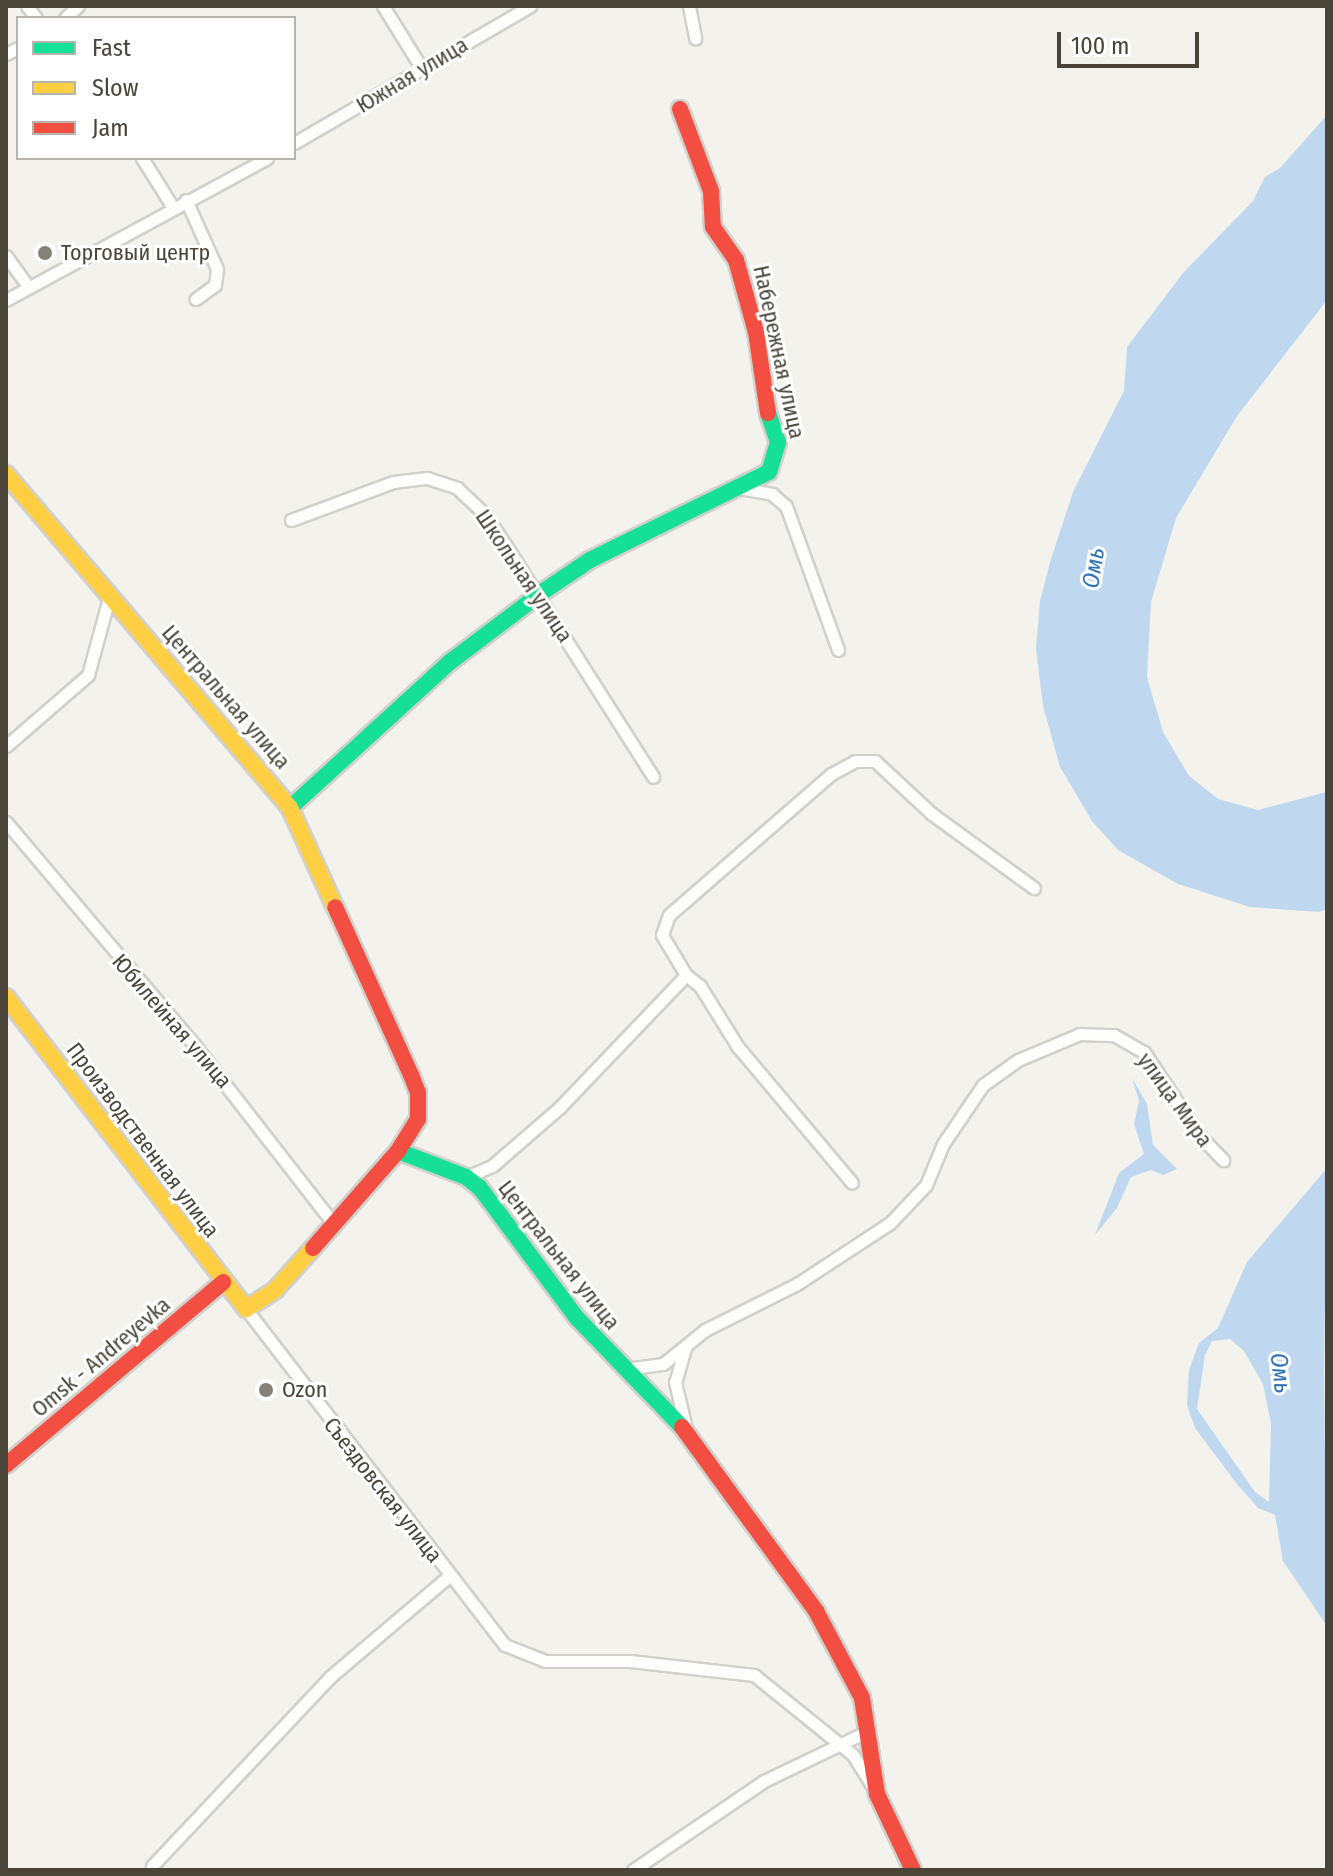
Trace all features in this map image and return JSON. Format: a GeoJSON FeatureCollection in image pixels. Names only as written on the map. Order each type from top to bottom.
{"type":"FeatureCollection","features":[{"type":"Feature","properties":{"kind":"street"},"geometry":{"type":"LineString","coordinates":[[383,6],[422,69]]}},
{"type":"Feature","properties":{"kind":"street","name":"Южная улица"},"geometry":{"type":"LineString","coordinates":[[296,142],[530,6]]}},
{"type":"Feature","properties":{"kind":"street"},"geometry":{"type":"LineString","coordinates":[[689,6],[695,38]]}},
{"type":"Feature","properties":{"kind":"street","name":"Набережная улица"},"geometry":{"type":"LineString","coordinates":[[680,109],[711,191],[713,227],[732,250],[756,332],[761,393],[778,442],[769,472],[734,488]]}},
{"type":"Feature","properties":{"kind":"street"},"geometry":{"type":"LineString","coordinates":[[143,160],[172,206]]}},
{"type":"Feature","properties":{"kind":"street"},"geometry":{"type":"LineString","coordinates":[[6,300],[27,285],[172,206],[263,160]]}},
{"type":"Feature","properties":{"kind":"street"},"geometry":{"type":"LineString","coordinates":[[186,200],[217,269],[215,285],[196,299]]}},
{"type":"Feature","properties":{"kind":"street"},"geometry":{"type":"LineString","coordinates":[[6,256],[27,285]]}},
{"type":"Feature","properties":{"kind":"street","name":"Центральная улица"},"geometry":{"type":"LineString","coordinates":[[6,474],[290,808],[418,1093],[418,1119],[398,1151],[466,1177],[505,1218],[577,1318],[687,1432],[816,1611],[862,1698],[877,1794],[913,1870]]}},
{"type":"Feature","properties":{"kind":"street","name":"Школьная улица"},"geometry":{"type":"LineString","coordinates":[[291,520],[393,482],[427,478],[447,482],[485,514],[653,777]]}},
{"type":"Feature","properties":{"kind":"street"},"geometry":{"type":"LineString","coordinates":[[290,808],[450,662],[538,597],[590,560],[734,488],[772,494],[786,506],[838,650]]}},
{"type":"Feature","properties":{"kind":"street"},"geometry":{"type":"LineString","coordinates":[[6,746],[88,675],[110,594]]}},
{"type":"Feature","properties":{"kind":"street"},"geometry":{"type":"LineString","coordinates":[[852,1183],[738,1047],[700,986],[686,975],[662,935],[669,915],[831,774],[855,761],[875,761],[932,814],[1034,888]]}},
{"type":"Feature","properties":{"kind":"street","name":"Юбилейная улица"},"geometry":{"type":"LineString","coordinates":[[6,822],[170,1015],[334,1224]]}},
{"type":"Feature","properties":{"kind":"street"},"geometry":{"type":"LineString","coordinates":[[466,1177],[492,1166],[560,1107],[686,975]]}},
{"type":"Feature","properties":{"kind":"street","name":"Производственная улица"},"geometry":{"type":"LineString","coordinates":[[6,997],[246,1309]]}},
{"type":"Feature","properties":{"kind":"street","name":"улица Мира"},"geometry":{"type":"LineString","coordinates":[[688,1342],[797,1284],[890,1223],[926,1185],[943,1144],[983,1085],[1018,1060],[1080,1034],[1114,1035],[1144,1052],[1223,1160]]}},
{"type":"Feature","properties":{"kind":"street"},"geometry":{"type":"LineString","coordinates":[[246,1309],[275,1290],[398,1151]]}},
{"type":"Feature","properties":{"kind":"street","name":"Omsk - Andreyevka"},"geometry":{"type":"LineString","coordinates":[[6,1465],[223,1282]]}},
{"type":"Feature","properties":{"kind":"street","name":"Съездовская улица"},"geometry":{"type":"LineString","coordinates":[[246,1309],[491,1633],[531,1657],[630,1661],[754,1675],[839,1745]]}},
{"type":"Feature","properties":{"kind":"street"},"geometry":{"type":"LineString","coordinates":[[626,1369],[656,1368],[688,1342]]}},
{"type":"Feature","properties":{"kind":"street"},"geometry":{"type":"LineString","coordinates":[[687,1432],[675,1382],[688,1342]]}},
{"type":"Feature","properties":{"kind":"street"},"geometry":{"type":"LineString","coordinates":[[152,1866],[330,1677],[449,1576]]}},
{"type":"Feature","properties":{"kind":"street"},"geometry":{"type":"LineString","coordinates":[[633,1870],[764,1781],[866,1732]]}},
{"type":"Feature","properties":{"kind":"street"},"geometry":{"type":"LineString","coordinates":[[839,1745],[853,1755],[877,1794]]}},
{"type":"Feature","properties":{"kind":"water","name":"Омь"},"geometry":{"type":"Polygon","coordinates":[[[1327,115],[1327,300],[1237,416],[1176,518],[1151,602],[1147,677],[1163,732],[1189,776],[1218,799],[1258,810],[1327,792],[1327,909],[1319,912],[1250,907],[1178,884],[1118,850],[1092,821],[1060,767],[1043,706],[1036,649],[1040,601],[1051,559],[1073,492],[1124,391],[1127,347],[1183,273],[1253,201],[1265,177],[1280,168],[1327,115]]]}},
{"type":"Feature","properties":{"kind":"water"},"geometry":{"type":"Polygon","coordinates":[[[1132,1078],[1147,1104],[1153,1145],[1177,1169],[1163,1175],[1151,1170],[1131,1177],[1117,1208],[1095,1235],[1119,1173],[1144,1154],[1134,1124],[1139,1101],[1132,1078]]]}},
{"type":"Feature","properties":{"kind":"water","name":"Омь"},"geometry":{"type":"Polygon","coordinates":[[[1327,1168],[1324,1370],[1327,1626],[1283,1561],[1275,1515],[1258,1508],[1237,1484],[1195,1428],[1187,1405],[1189,1370],[1199,1343],[1218,1328],[1247,1262],[1327,1168]],[[1230,1339],[1212,1341],[1205,1355],[1197,1409],[1255,1492],[1269,1502],[1271,1424],[1263,1384],[1244,1351],[1230,1339]]]}},
{"type":"Feature","properties":{"kind":"traffic: fast"},"geometry":{"type":"LineString","coordinates":[[290,808],[450,662],[544,591],[590,560],[769,472],[778,442],[768,413]]}},
{"type":"Feature","properties":{"kind":"traffic: fast"},"geometry":{"type":"LineString","coordinates":[[398,1151],[466,1177],[480,1188],[577,1318],[682,1427]]}},
{"type":"Feature","properties":{"kind":"traffic: slow"},"geometry":{"type":"LineString","coordinates":[[6,474],[290,808],[335,907]]}},
{"type":"Feature","properties":{"kind":"traffic: slow"},"geometry":{"type":"LineString","coordinates":[[6,997],[246,1309],[275,1290],[313,1248]]}},
{"type":"Feature","properties":{"kind":"traffic: jam"},"geometry":{"type":"LineString","coordinates":[[680,109],[711,191],[713,227],[736,260],[756,332],[768,413]]}},
{"type":"Feature","properties":{"kind":"traffic: jam"},"geometry":{"type":"LineString","coordinates":[[313,1248],[398,1151],[418,1119],[418,1093],[411,1075],[335,907]]}},
{"type":"Feature","properties":{"kind":"traffic: jam"},"geometry":{"type":"LineString","coordinates":[[6,1465],[223,1282]]}},
{"type":"Feature","properties":{"kind":"traffic: jam"},"geometry":{"type":"LineString","coordinates":[[682,1427],[816,1611],[862,1698],[877,1794],[913,1870]]}},
{"type":"Feature","properties":{"kind":"place","name":"Торговый центр"},"geometry":{"type":"Point","coordinates":[45,253]}},
{"type":"Feature","properties":{"kind":"place","name":"Ozon"},"geometry":{"type":"Point","coordinates":[266,1390]}}]}
